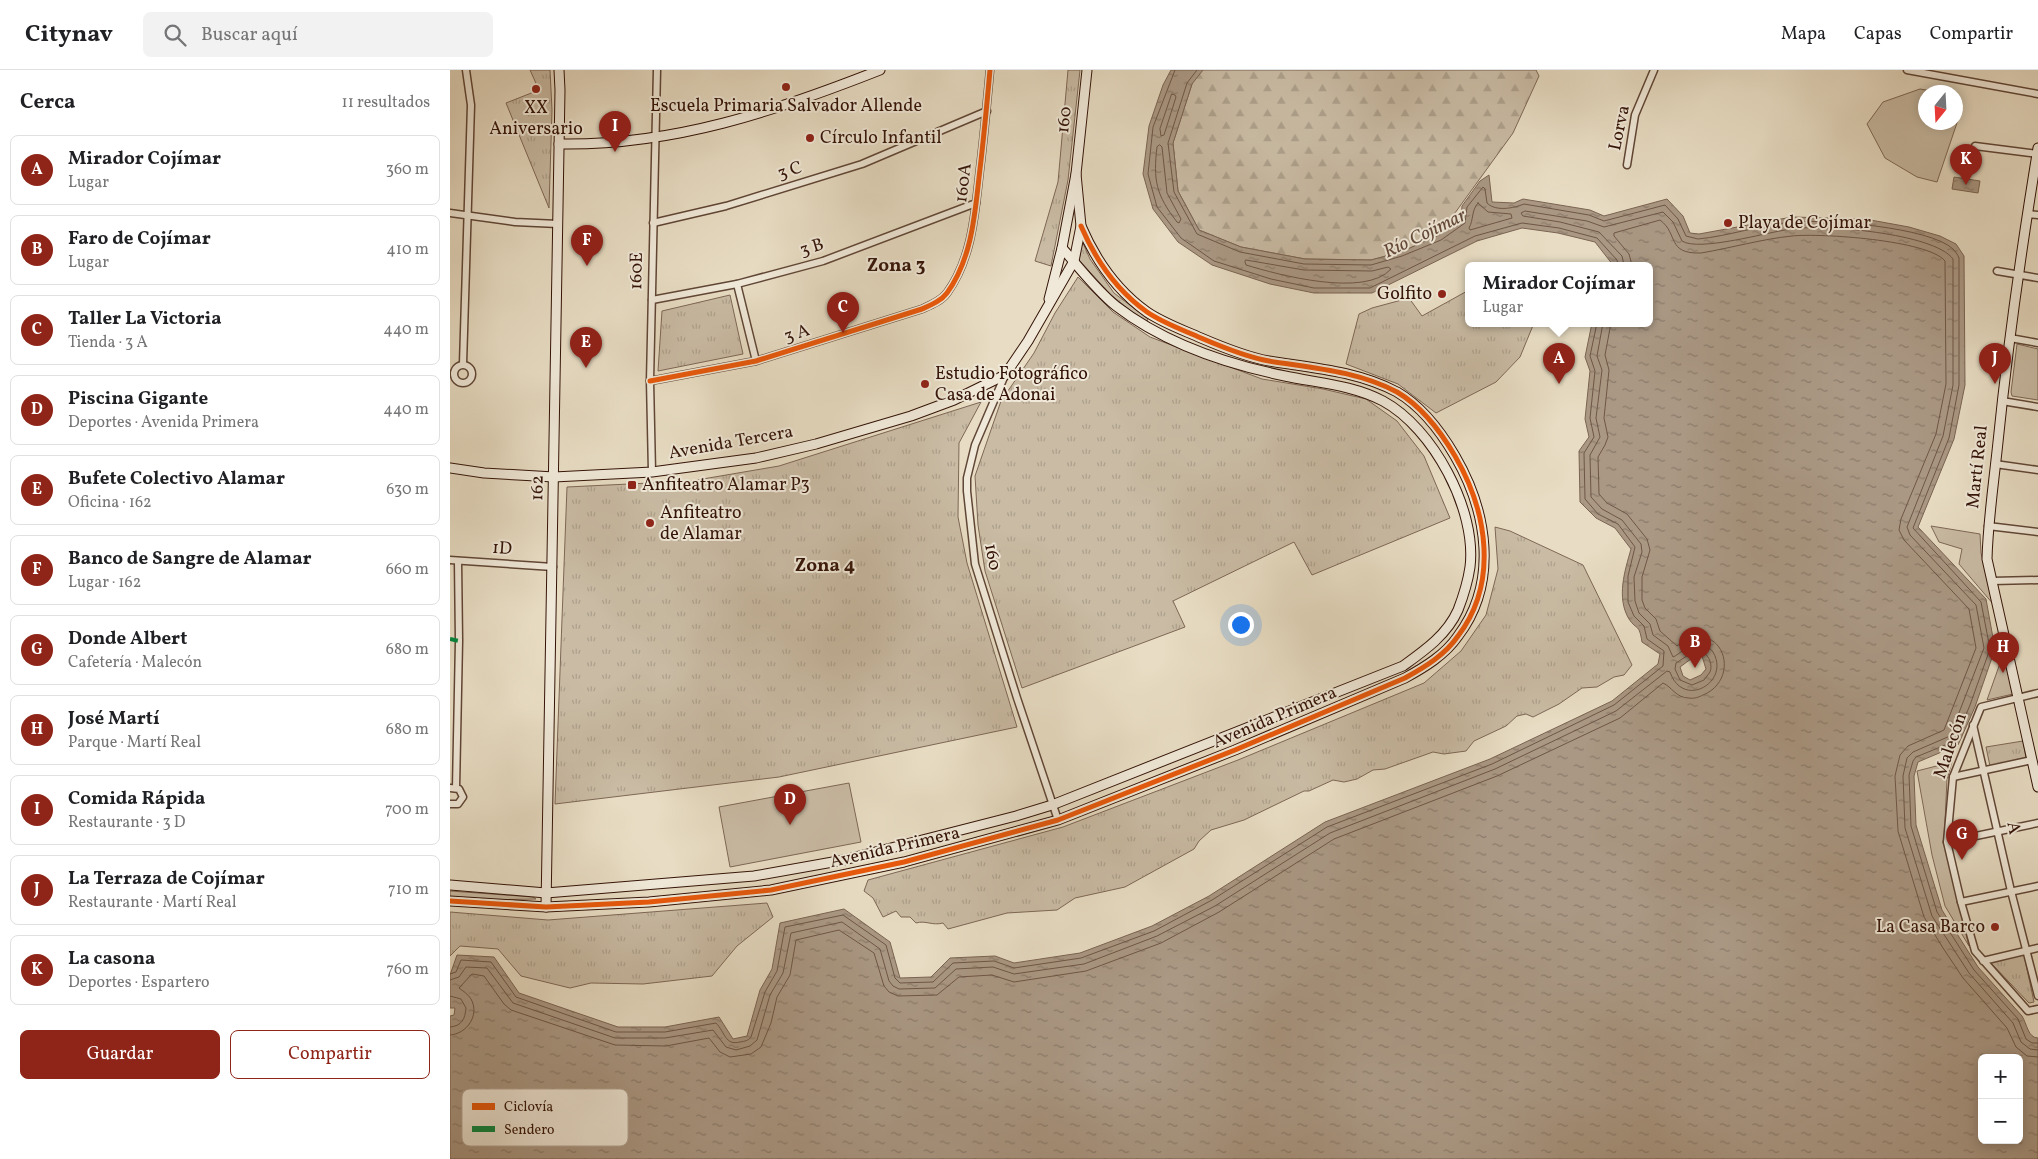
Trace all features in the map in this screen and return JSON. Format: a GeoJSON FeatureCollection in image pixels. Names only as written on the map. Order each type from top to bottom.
{"type":"FeatureCollection","features":[{"type":"Feature","properties":{"kind":"street"},"geometry":{"type":"LineString","coordinates":[[463,364],[471,105],[466,70]]}},
{"type":"Feature","properties":{"kind":"street","name":"162"},"geometry":{"type":"LineString","coordinates":[[546,907],[553,568],[559,70]]}},
{"type":"Feature","properties":{"kind":"street","name":"160E"},"geometry":{"type":"LineString","coordinates":[[652,472],[650,380],[657,70]]}},
{"type":"Feature","properties":{"kind":"street"},"geometry":{"type":"LineString","coordinates":[[559,144],[630,142],[730,123],[880,70]]}},
{"type":"Feature","properties":{"kind":"street","name":"160A"},"geometry":{"type":"LineString","coordinates":[[946,294],[956,278],[970,244],[987,111],[990,70]]}},
{"type":"Feature","properties":{"kind":"street","name":"160"},"geometry":{"type":"LineString","coordinates":[[1047,307],[1062,248],[1076,174],[1087,70]]}},
{"type":"Feature","properties":{"kind":"street","name":"Lorva"},"geometry":{"type":"LineString","coordinates":[[1627,165],[1635,115],[1654,70]]}},
{"type":"Feature","properties":{"kind":"street"},"geometry":{"type":"LineString","coordinates":[[1907,70],[2038,94]]}},
{"type":"Feature","properties":{"kind":"street","name":"3 C"},"geometry":{"type":"LineString","coordinates":[[653,223],[726,206],[862,164],[987,111]]}},
{"type":"Feature","properties":{"kind":"street"},"geometry":{"type":"LineString","coordinates":[[1975,146],[2038,152]]}},
{"type":"Feature","properties":{"kind":"street","name":"Martí Real"},"geometry":{"type":"LineString","coordinates":[[2038,152],[2018,275],[2002,401],[1988,526],[1987,559],[2018,697],[2035,760],[2038,787]]}},
{"type":"Feature","properties":{"kind":"street","name":"160"},"geometry":{"type":"LineString","coordinates":[[1058,820],[975,564],[967,478],[975,445],[1005,375],[1028,341],[1074,262],[1081,226],[1076,174]]}},
{"type":"Feature","properties":{"kind":"street","name":"3 B"},"geometry":{"type":"LineString","coordinates":[[652,300],[737,284],[823,261],[976,203]]}},
{"type":"Feature","properties":{"kind":"street"},"geometry":{"type":"LineString","coordinates":[[450,213],[468,217],[558,224]]}},
{"type":"Feature","properties":{"kind":"street"},"geometry":{"type":"LineString","coordinates":[[2027,214],[2038,215]]}},
{"type":"Feature","properties":{"kind":"street"},"geometry":{"type":"LineString","coordinates":[[1064,233],[1074,227],[1081,226]]}},
{"type":"Feature","properties":{"kind":"street","name":"Avenida Primera"},"geometry":{"type":"LineString","coordinates":[[450,901],[546,907],[649,902],[771,890],[904,862],[1058,820],[1235,750],[1405,678],[1427,666],[1458,637],[1471,616],[1483,584],[1486,547],[1481,517],[1463,469],[1445,439],[1423,413],[1398,393],[1363,378],[1318,368],[1266,360],[1226,348],[1148,313],[1124,293],[1107,274],[1088,244],[1081,226]]}},
{"type":"Feature","properties":{"kind":"street","name":"Avenida Primera"},"geometry":{"type":"LineString","coordinates":[[450,885],[546,893],[754,876],[844,860],[1052,805],[1398,667],[1425,650],[1440,636],[1457,612],[1470,566],[1470,540],[1466,520],[1446,468],[1421,431],[1410,420],[1384,401],[1363,392],[1235,364],[1190,348],[1150,329],[1115,305],[1062,248]]}},
{"type":"Feature","properties":{"kind":"street"},"geometry":{"type":"LineString","coordinates":[[1997,271],[2038,278]]}},
{"type":"Feature","properties":{"kind":"street"},"geometry":{"type":"LineString","coordinates":[[737,284],[756,361]]}},
{"type":"Feature","properties":{"kind":"street","name":"3 A"},"geometry":{"type":"LineString","coordinates":[[650,380],[756,361],[922,309],[938,302],[946,294]]}},
{"type":"Feature","properties":{"kind":"street"},"geometry":{"type":"LineString","coordinates":[[2010,338],[2038,343]]}},
{"type":"Feature","properties":{"kind":"street"},"geometry":{"type":"LineString","coordinates":[[463,364],[471,370],[470,380],[461,383],[452,374],[455,369],[463,364]]}},
{"type":"Feature","properties":{"kind":"street","name":"Avenida Tercera"},"geometry":{"type":"LineString","coordinates":[[450,468],[484,473],[554,477],[652,472],[756,458],[816,444],[911,416],[954,400],[1005,375]]}},
{"type":"Feature","properties":{"kind":"street"},"geometry":{"type":"LineString","coordinates":[[2002,401],[2038,407]]}},
{"type":"Feature","properties":{"kind":"street"},"geometry":{"type":"LineString","coordinates":[[1996,464],[2038,470]]}},
{"type":"Feature","properties":{"kind":"street"},"geometry":{"type":"LineString","coordinates":[[1466,520],[1481,517]]}},
{"type":"Feature","properties":{"kind":"street"},"geometry":{"type":"LineString","coordinates":[[1988,526],[2038,532]]}},
{"type":"Feature","properties":{"kind":"street","name":"1D"},"geometry":{"type":"LineString","coordinates":[[450,560],[553,568]]}},
{"type":"Feature","properties":{"kind":"street"},"geometry":{"type":"LineString","coordinates":[[450,804],[458,804],[462,800],[462,794],[453,788],[453,719],[459,641],[458,561]]}},
{"type":"Feature","properties":{"kind":"street"},"geometry":{"type":"LineString","coordinates":[[1992,581],[2038,580]]}},
{"type":"Feature","properties":{"kind":"street"},"geometry":{"type":"LineString","coordinates":[[1398,667],[1405,678]]}},
{"type":"Feature","properties":{"kind":"street"},"geometry":{"type":"LineString","coordinates":[[2018,697],[2038,693]]}},
{"type":"Feature","properties":{"kind":"street","name":"Malecón"},"geometry":{"type":"LineString","coordinates":[[2018,697],[1981,706],[1953,777],[1947,842],[1972,943],[1983,961],[2028,1011],[2038,1009]]}},
{"type":"Feature","properties":{"kind":"street","name":"A"},"geometry":{"type":"LineString","coordinates":[[1973,725],[1985,770],[2011,892],[2038,996]]}},
{"type":"Feature","properties":{"kind":"street"},"geometry":{"type":"LineString","coordinates":[[1228,736],[1235,750]]}},
{"type":"Feature","properties":{"kind":"street"},"geometry":{"type":"LineString","coordinates":[[1953,777],[2035,760]]}},
{"type":"Feature","properties":{"kind":"street"},"geometry":{"type":"LineString","coordinates":[[1947,842],[2038,823]]}},
{"type":"Feature","properties":{"kind":"street"},"geometry":{"type":"LineString","coordinates":[[1961,902],[2038,886]]}},
{"type":"Feature","properties":{"kind":"street"},"geometry":{"type":"LineString","coordinates":[[1983,961],[2038,948]]}},
{"type":"Feature","properties":{"kind":"green space"},"geometry":{"type":"Polygon","coordinates":[[[530,70],[550,70],[552,110],[549,208],[506,103],[539,90],[530,70]]]}},
{"type":"Feature","properties":{"kind":"green space"},"geometry":{"type":"Polygon","coordinates":[[[1068,70],[1080,70],[1068,180],[1051,266],[1035,261],[1058,182],[1068,70]]]}},
{"type":"Feature","properties":{"kind":"green space"},"geometry":{"type":"Polygon","coordinates":[[[1179,70],[1536,70],[1539,76],[1513,133],[1439,235],[1401,252],[1371,260],[1305,259],[1241,247],[1199,230],[1178,191],[1173,143],[1192,84],[1179,70]]]}},
{"type":"Feature","properties":{"kind":"green space"},"geometry":{"type":"Polygon","coordinates":[[[1918,90],[1918,130],[1955,130],[1937,182],[1917,177],[1885,158],[1867,124],[1883,102],[1918,90]]]}},
{"type":"Feature","properties":{"kind":"green space"},"geometry":{"type":"Polygon","coordinates":[[[1082,241],[1090,259],[1114,293],[1148,319],[1146,323],[1111,295],[1079,260],[1082,241]]]}},
{"type":"Feature","properties":{"kind":"green space"},"geometry":{"type":"Polygon","coordinates":[[[1078,277],[1113,312],[1150,337],[1262,379],[1323,389],[1366,399],[1397,421],[1424,456],[1450,518],[1312,575],[1294,542],[1173,601],[1185,627],[1022,688],[985,571],[978,525],[975,476],[1001,401],[1034,353],[1055,313],[1078,277]]]}},
{"type":"Feature","properties":{"kind":"green space"},"geometry":{"type":"Polygon","coordinates":[[[1465,292],[1465,327],[1532,327],[1520,357],[1496,382],[1436,413],[1398,384],[1346,364],[1359,314],[1372,308],[1409,298],[1422,316],[1465,292]]]}},
{"type":"Feature","properties":{"kind":"green space"},"geometry":{"type":"Polygon","coordinates":[[[730,295],[743,354],[658,371],[662,311],[730,295]]]}},
{"type":"Feature","properties":{"kind":"green space"},"geometry":{"type":"Polygon","coordinates":[[[2017,344],[2038,349],[2038,400],[2012,396],[2017,344]]]}},
{"type":"Feature","properties":{"kind":"green space"},"geometry":{"type":"Polygon","coordinates":[[[981,402],[959,443],[958,517],[967,563],[1017,727],[779,777],[555,804],[567,487],[691,481],[779,466],[981,402]]]}},
{"type":"Feature","properties":{"kind":"green space"},"geometry":{"type":"Polygon","coordinates":[[[1931,526],[1980,534],[1981,553],[1994,605],[1959,564],[1962,549],[1939,542],[1931,526]]]}},
{"type":"Feature","properties":{"kind":"green space"},"geometry":{"type":"Polygon","coordinates":[[[1495,527],[1510,531],[1583,565],[1632,665],[1624,675],[1614,677],[1597,687],[1582,688],[1559,704],[1533,717],[1526,714],[1517,716],[1506,726],[1474,741],[1466,751],[1444,754],[1433,752],[1385,769],[1373,770],[1357,779],[1344,782],[1333,780],[1309,791],[1304,791],[1244,820],[1211,830],[1199,841],[1194,849],[1125,887],[1075,898],[1057,910],[1007,913],[948,929],[943,923],[916,923],[910,917],[901,917],[896,911],[883,917],[873,898],[864,891],[868,880],[1063,827],[1238,760],[1424,683],[1461,651],[1486,615],[1498,569],[1495,527]]]}},
{"type":"Feature","properties":{"kind":"green space"},"geometry":{"type":"Polygon","coordinates":[[[2004,652],[2013,694],[1987,700],[2004,652]]]}},
{"type":"Feature","properties":{"kind":"green space"},"geometry":{"type":"Polygon","coordinates":[[[2023,741],[2026,758],[1990,766],[1986,747],[2023,741]]]}},
{"type":"Feature","properties":{"kind":"green space"},"geometry":{"type":"Polygon","coordinates":[[[1952,762],[1947,779],[1944,843],[1969,946],[1945,906],[1932,855],[1917,771],[1952,762]]]}},
{"type":"Feature","properties":{"kind":"green space"},"geometry":{"type":"Polygon","coordinates":[[[849,783],[861,842],[730,867],[719,807],[849,783]]]}},
{"type":"Feature","properties":{"kind":"green space"},"geometry":{"type":"Polygon","coordinates":[[[450,891],[533,897],[536,899],[480,900],[450,897],[450,891]]]}},
{"type":"Feature","properties":{"kind":"green space"},"geometry":{"type":"Polygon","coordinates":[[[767,903],[773,917],[737,946],[712,976],[643,984],[591,983],[570,988],[521,976],[498,949],[460,946],[450,956],[450,912],[548,920],[767,903]]]}},
{"type":"Feature","properties":{"kind":"green space"},"geometry":{"type":"Polygon","coordinates":[[[2024,955],[2034,1002],[2029,1003],[1990,962],[2024,955]]]}},
{"type":"Feature","properties":{"kind":"water"},"geometry":{"type":"Polygon","coordinates":[[[1171,70],[1203,70],[1192,84],[1173,143],[1178,191],[1199,230],[1241,247],[1305,259],[1371,260],[1401,252],[1439,235],[1461,219],[1462,206],[1480,181],[1489,175],[1492,202],[1514,203],[1523,199],[1590,210],[1604,216],[1667,199],[1683,216],[1690,233],[1699,234],[1792,217],[1865,219],[1909,227],[1940,236],[1956,244],[1964,256],[1965,385],[1954,439],[1918,527],[1986,599],[1995,649],[1975,707],[1958,745],[1918,762],[1914,776],[1916,825],[1942,910],[1978,967],[2022,1016],[2032,1036],[2038,1038],[2038,1159],[450,1159],[450,1016],[454,1015],[455,1008],[450,1008],[450,975],[457,955],[494,957],[519,993],[618,1027],[665,1027],[719,1017],[733,1039],[747,1036],[760,990],[772,969],[780,923],[844,909],[890,942],[900,978],[931,977],[950,958],[995,956],[1014,963],[1080,953],[1152,926],[1209,896],[1325,822],[1490,759],[1612,701],[1658,664],[1660,654],[1642,642],[1639,630],[1629,619],[1625,611],[1622,593],[1631,549],[1615,528],[1596,518],[1580,502],[1579,451],[1589,437],[1585,419],[1590,371],[1585,357],[1591,327],[1653,327],[1653,262],[1611,262],[1595,242],[1558,233],[1522,228],[1477,241],[1372,293],[1314,293],[1270,284],[1212,265],[1178,242],[1153,209],[1143,174],[1149,126],[1163,85],[1171,70]],[[1695,656],[1680,667],[1683,676],[1690,680],[1701,675],[1706,669],[1702,656],[1695,656]]]}},
{"type":"Feature","properties":{"kind":"water"},"geometry":{"type":"Polygon","coordinates":[[[1954,177],[1980,181],[1978,193],[1952,189],[1954,177]]]}},
{"type":"Feature","properties":{"kind":"marked path"},"geometry":{"type":"LineString","coordinates":[[450,639],[459,641]]}},
{"type":"Feature","properties":{"kind":"cycle path"},"geometry":{"type":"LineString","coordinates":[[650,381],[756,361],[922,309],[936,303],[945,296],[956,279],[968,249],[976,201],[990,70]]}},
{"type":"Feature","properties":{"kind":"cycle path"},"geometry":{"type":"LineString","coordinates":[[450,901],[546,907],[649,902],[771,890],[904,862],[1058,820],[1235,750],[1405,678],[1441,655],[1453,643],[1471,615],[1479,593],[1484,570],[1484,546],[1481,523],[1466,477],[1455,456],[1430,420],[1397,392],[1366,379],[1334,371],[1252,357],[1217,345],[1160,320],[1147,312],[1116,284],[1100,263],[1081,226]]}},
{"type":"Feature","properties":{"kind":"place","name":"Escuela Primaria Salvador Allende"},"geometry":{"type":"Point","coordinates":[786,87]}},
{"type":"Feature","properties":{"kind":"place","name":"XX Aniversario"},"geometry":{"type":"Point","coordinates":[536,89]}},
{"type":"Feature","properties":{"kind":"place","name":"Círculo Infantil"},"geometry":{"type":"Point","coordinates":[810,138]}},
{"type":"Feature","properties":{"kind":"place","name":"Comida Rápida"},"geometry":{"type":"Point","coordinates":[615,152]}},
{"type":"Feature","properties":{"kind":"place","name":"La casona"},"geometry":{"type":"Point","coordinates":[1966,185]}},
{"type":"Feature","properties":{"kind":"place","name":"Playa de Cojímar"},"geometry":{"type":"Point","coordinates":[1728,223]}},
{"type":"Feature","properties":{"kind":"place","name":"Banco de Sangre de Alamar"},"geometry":{"type":"Point","coordinates":[587,266]}},
{"type":"Feature","properties":{"kind":"place","name":"Golfito"},"geometry":{"type":"Point","coordinates":[1442,294]}},
{"type":"Feature","properties":{"kind":"place","name":"Taller La Victoria"},"geometry":{"type":"Point","coordinates":[843,333]}},
{"type":"Feature","properties":{"kind":"place","name":"Bufete Colectivo Alamar"},"geometry":{"type":"Point","coordinates":[586,368]}},
{"type":"Feature","properties":{"kind":"place","name":"Estudio Fotográfico Casa de Adonai"},"geometry":{"type":"Point","coordinates":[925,384]}},
{"type":"Feature","properties":{"kind":"place","name":"Mirador Cojímar"},"geometry":{"type":"Point","coordinates":[1559,384]}},
{"type":"Feature","properties":{"kind":"place","name":"La Terraza de Cojímar"},"geometry":{"type":"Point","coordinates":[1995,384]}},
{"type":"Feature","properties":{"kind":"place","name":"Anfiteatro Alamar P3"},"geometry":{"type":"Point","coordinates":[632,485]}},
{"type":"Feature","properties":{"kind":"place","name":"Anfiteatro de Alamar"},"geometry":{"type":"Point","coordinates":[650,523]}},
{"type":"Feature","properties":{"kind":"place","name":"Faro de Cojímar"},"geometry":{"type":"Point","coordinates":[1695,668]}},
{"type":"Feature","properties":{"kind":"place","name":"José Martí"},"geometry":{"type":"Point","coordinates":[2003,673]}},
{"type":"Feature","properties":{"kind":"place","name":"Piscina Gigante"},"geometry":{"type":"Point","coordinates":[790,825]}},
{"type":"Feature","properties":{"kind":"place","name":"Donde Albert"},"geometry":{"type":"Point","coordinates":[1962,860]}},
{"type":"Feature","properties":{"kind":"place","name":"La Casa Barco"},"geometry":{"type":"Point","coordinates":[1995,927]}},
{"type":"Feature","properties":{"kind":"district","name":"Zona 3"},"geometry":{"type":"Point","coordinates":[896,266]}},
{"type":"Feature","properties":{"kind":"district","name":"Zona 4"},"geometry":{"type":"Point","coordinates":[825,566]}},
{"type":"Feature","properties":{"kind":"water label","name":"Río Cojímar"},"geometry":{"type":"Point","coordinates":[1425,234]}}]}
